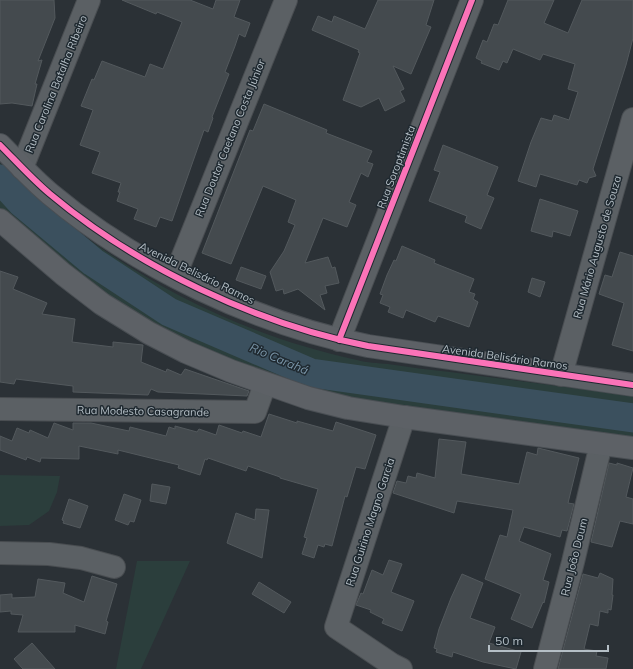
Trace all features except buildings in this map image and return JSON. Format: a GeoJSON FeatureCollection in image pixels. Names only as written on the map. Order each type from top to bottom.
{"type":"FeatureCollection","features":[{"type":"Feature","properties":{"kind":"main road","name":"Avenida Belisário Ramos"},"geometry":{"type":"LineString","coordinates":[[0,144],[22,168],[49,193],[101,232],[138,256],[175,276],[257,314],[302,330],[368,346],[633,385]]}},
{"type":"Feature","properties":{"kind":"main road"},"geometry":{"type":"LineString","coordinates":[[0,220],[63,274],[102,304],[149,333],[186,352],[265,384],[308,398],[348,408],[633,448]]}},
{"type":"Feature","properties":{"kind":"street","name":"Rua Carolina Batalha Ribeiro"},"geometry":{"type":"LineString","coordinates":[[22,168],[90,0]]}},
{"type":"Feature","properties":{"kind":"street","name":"Rua Doutor Caetano Costa Júnior"},"geometry":{"type":"LineString","coordinates":[[175,276],[286,0]]}},
{"type":"Feature","properties":{"kind":"street","name":"Rua Soroptimista"},"geometry":{"type":"LineString","coordinates":[[339,340],[472,0]]}},
{"type":"Feature","properties":{"kind":"street","name":"Rua Mário Augusto de Souza"},"geometry":{"type":"LineString","coordinates":[[561,375],[633,119]]}},
{"type":"Feature","properties":{"kind":"street","name":"Rua Modesto Casagrande"},"geometry":{"type":"LineString","coordinates":[[0,409],[256,412],[265,384]]}},
{"type":"Feature","properties":{"kind":"street","name":"Rua Guirino Magno Garcia"},"geometry":{"type":"LineString","coordinates":[[400,669],[336,627],[404,417]]}},
{"type":"Feature","properties":{"kind":"street","name":"Rua João Daum"},"geometry":{"type":"LineString","coordinates":[[545,669],[570,576],[601,444]]}},
{"type":"Feature","properties":{"kind":"street"},"geometry":{"type":"LineString","coordinates":[[0,553],[49,554],[81,558],[114,567]]}},
{"type":"Feature","properties":{"kind":"green space"},"geometry":{"type":"Polygon","coordinates":[[[0,163],[38,198],[78,231],[120,261],[164,287],[210,311],[258,331],[307,347],[361,361],[633,396],[633,439],[393,407],[323,392],[255,370],[186,340],[117,302],[85,280],[25,232],[0,208],[0,163]]]}},
{"type":"Feature","properties":{"kind":"green space"},"geometry":{"type":"Polygon","coordinates":[[[0,475],[60,476],[57,492],[49,511],[29,525],[0,526],[0,475]]]}},
{"type":"Feature","properties":{"kind":"green space"},"geometry":{"type":"Polygon","coordinates":[[[137,561],[190,561],[141,669],[116,669],[137,561]]]}},
{"type":"Feature","properties":{"kind":"waterway","name":"Rio Carahá"},"geometry":{"type":"LineString","coordinates":[[0,179],[21,202],[93,262],[169,312],[311,373],[633,418]]}},
{"type":"Feature","properties":{"kind":"cycle path"},"geometry":{"type":"LineString","coordinates":[[339,340],[472,0]]}},
{"type":"Feature","properties":{"kind":"cycle path"},"geometry":{"type":"LineString","coordinates":[[0,145],[50,194],[84,221],[121,245],[200,289],[284,323],[326,336],[368,346],[633,385]]}}]}
